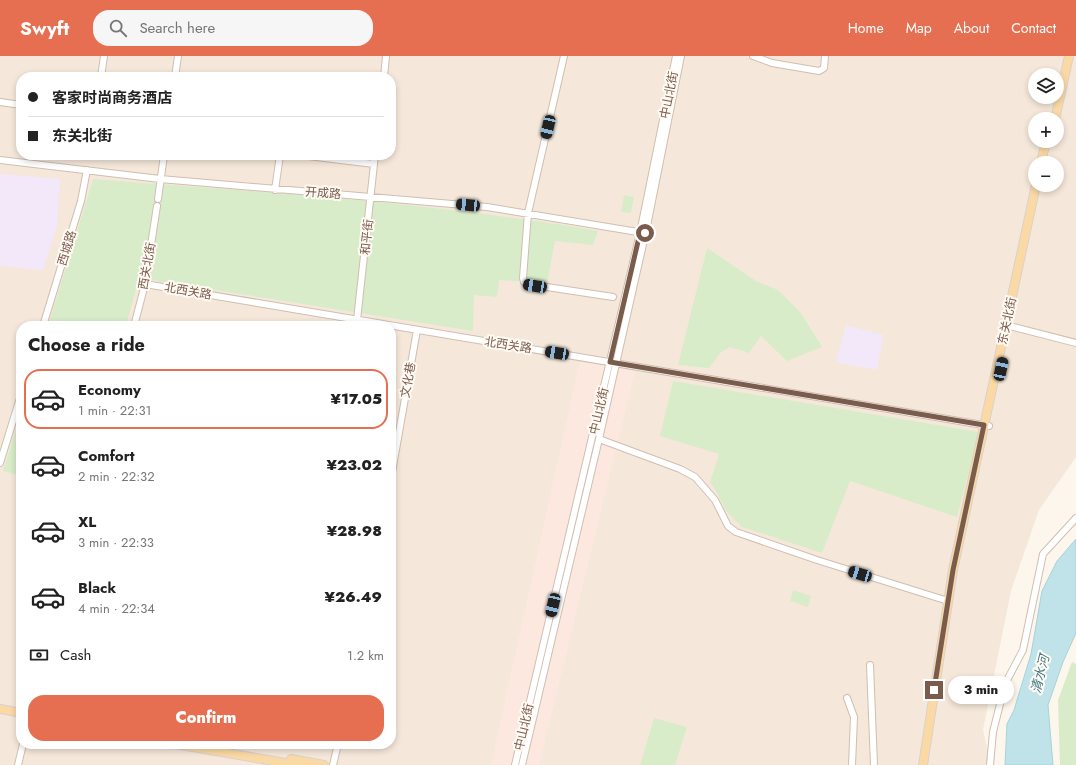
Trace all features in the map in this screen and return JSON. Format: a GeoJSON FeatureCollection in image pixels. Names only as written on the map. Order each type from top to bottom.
{"type":"FeatureCollection","features":[{"type":"Feature","properties":{"kind":"main road"},"geometry":{"type":"LineString","coordinates":[[1062,68],[1064,56]]}},
{"type":"Feature","properties":{"kind":"main road"},"geometry":{"type":"LineString","coordinates":[[1057,112],[1069,56]]}},
{"type":"Feature","properties":{"kind":"main road","name":"东关北街"},"geometry":{"type":"LineString","coordinates":[[928,765],[957,571],[1035,192]]}},
{"type":"Feature","properties":{"kind":"main road","name":"东关北街"},"geometry":{"type":"LineString","coordinates":[[1008,325],[1039,192]]}},
{"type":"Feature","properties":{"kind":"main road","name":"东关北街"},"geometry":{"type":"LineString","coordinates":[[923,765],[953,570],[987,425]]}},
{"type":"Feature","properties":{"kind":"main road"},"geometry":{"type":"LineString","coordinates":[[0,709],[16,712]]}},
{"type":"Feature","properties":{"kind":"main road"},"geometry":{"type":"LineString","coordinates":[[0,713],[16,716]]}},
{"type":"Feature","properties":{"kind":"main road"},"geometry":{"type":"LineString","coordinates":[[206,749],[279,761],[324,765]]}},
{"type":"Feature","properties":{"kind":"main road"},"geometry":{"type":"LineString","coordinates":[[232,749],[297,765]]}},
{"type":"Feature","properties":{"kind":"street"},"geometry":{"type":"LineString","coordinates":[[102,72],[104,56]]}},
{"type":"Feature","properties":{"kind":"street"},"geometry":{"type":"LineString","coordinates":[[176,72],[178,56]]}},
{"type":"Feature","properties":{"kind":"street"},"geometry":{"type":"LineString","coordinates":[[384,72],[386,56]]}},
{"type":"Feature","properties":{"kind":"street"},"geometry":{"type":"LineString","coordinates":[[564,56],[528,213],[524,282],[527,284],[613,297]]}},
{"type":"Feature","properties":{"kind":"street","name":"中山北街"},"geometry":{"type":"LineString","coordinates":[[642,233],[676,56]]}},
{"type":"Feature","properties":{"kind":"street","name":"中山北街"},"geometry":{"type":"LineString","coordinates":[[515,765],[613,363],[681,56]]}},
{"type":"Feature","properties":{"kind":"street"},"geometry":{"type":"LineString","coordinates":[[753,56],[772,63],[819,71],[824,68],[826,56]]}},
{"type":"Feature","properties":{"kind":"street"},"geometry":{"type":"LineString","coordinates":[[0,102],[16,104]]}},
{"type":"Feature","properties":{"kind":"street","name":"开成路"},"geometry":{"type":"LineString","coordinates":[[0,160],[160,179],[487,207],[642,233]]}},
{"type":"Feature","properties":{"kind":"street"},"geometry":{"type":"LineString","coordinates":[[158,199],[163,160]]}},
{"type":"Feature","properties":{"kind":"street"},"geometry":{"type":"LineString","coordinates":[[275,190],[279,160]]}},
{"type":"Feature","properties":{"kind":"street"},"geometry":{"type":"LineString","coordinates":[[341,160],[374,164]]}},
{"type":"Feature","properties":{"kind":"street","name":"和平街"},"geometry":{"type":"LineString","coordinates":[[357,320],[374,160]]}},
{"type":"Feature","properties":{"kind":"street","name":"西城路"},"geometry":{"type":"LineString","coordinates":[[45,321],[81,202],[86,170]]}},
{"type":"Feature","properties":{"kind":"street","name":"西关北街"},"geometry":{"type":"LineString","coordinates":[[135,321],[145,284],[157,206]]}},
{"type":"Feature","properties":{"kind":"street","name":"北西关路"},"geometry":{"type":"LineString","coordinates":[[145,284],[363,321]]}},
{"type":"Feature","properties":{"kind":"street"},"geometry":{"type":"LineString","coordinates":[[1008,325],[1076,343]]}},
{"type":"Feature","properties":{"kind":"street","name":"北西关路"},"geometry":{"type":"LineString","coordinates":[[396,326],[987,425]]}},
{"type":"Feature","properties":{"kind":"street","name":"文化巷"},"geometry":{"type":"LineString","coordinates":[[396,450],[417,330]]}},
{"type":"Feature","properties":{"kind":"street","name":"中山北街"},"geometry":{"type":"LineString","coordinates":[[522,765],[599,439],[613,363]]}},
{"type":"Feature","properties":{"kind":"street"},"geometry":{"type":"LineString","coordinates":[[0,463],[16,411]]}},
{"type":"Feature","properties":{"kind":"street"},"geometry":{"type":"LineString","coordinates":[[599,439],[680,469],[695,477],[716,500],[728,526],[736,532],[817,560],[948,601]]}},
{"type":"Feature","properties":{"kind":"street"},"geometry":{"type":"LineString","coordinates":[[990,765],[993,732],[1005,684],[1023,650],[1043,554],[1076,518]]}},
{"type":"Feature","properties":{"kind":"street"},"geometry":{"type":"LineString","coordinates":[[870,665],[874,765]]}},
{"type":"Feature","properties":{"kind":"street"},"geometry":{"type":"LineString","coordinates":[[847,698],[854,717],[852,765]]}},
{"type":"Feature","properties":{"kind":"street"},"geometry":{"type":"LineString","coordinates":[[18,765],[22,749]]}},
{"type":"Feature","properties":{"kind":"street"},"geometry":{"type":"LineString","coordinates":[[333,765],[337,749]]}},
{"type":"Feature","properties":{"kind":"shaded area"},"geometry":{"type":"Polygon","coordinates":[[[0,56],[1076,56],[1076,457],[1039,510],[1011,591],[983,730],[991,765],[0,765],[0,56]]]}},
{"type":"Feature","properties":{"kind":"shaded area"},"geometry":{"type":"Polygon","coordinates":[[[0,174],[60,179],[57,225],[43,270],[0,266],[0,174]]]}},
{"type":"Feature","properties":{"kind":"shaded area"},"geometry":{"type":"Polygon","coordinates":[[[846,325],[883,335],[877,370],[836,362],[846,325]]]}},
{"type":"Feature","properties":{"kind":"shaded area"},"geometry":{"type":"Polygon","coordinates":[[[580,361],[635,371],[539,765],[491,765],[580,361]]]}},
{"type":"Feature","properties":{"kind":"green space"},"geometry":{"type":"Polygon","coordinates":[[[93,179],[409,205],[472,212],[598,231],[593,245],[555,241],[547,283],[499,280],[497,297],[474,295],[473,331],[139,278],[127,321],[50,321],[93,179]]]}},
{"type":"Feature","properties":{"kind":"green space"},"geometry":{"type":"Polygon","coordinates":[[[624,195],[634,197],[631,213],[621,212],[624,195]]]}},
{"type":"Feature","properties":{"kind":"green space"},"geometry":{"type":"Polygon","coordinates":[[[707,248],[756,281],[778,290],[801,313],[822,347],[787,361],[761,336],[749,353],[730,347],[721,352],[709,368],[678,365],[707,248]]]}},
{"type":"Feature","properties":{"kind":"green space"},"geometry":{"type":"Polygon","coordinates":[[[673,381],[979,432],[957,517],[850,481],[822,553],[742,527],[726,511],[710,482],[719,454],[660,436],[673,381]]]}},
{"type":"Feature","properties":{"kind":"green space"},"geometry":{"type":"Polygon","coordinates":[[[16,430],[16,475],[3,471],[16,430]]]}},
{"type":"Feature","properties":{"kind":"green space"},"geometry":{"type":"Polygon","coordinates":[[[793,590],[811,596],[808,607],[790,601],[793,590]]]}},
{"type":"Feature","properties":{"kind":"green space"},"geometry":{"type":"Polygon","coordinates":[[[1072,662],[1076,664],[1076,765],[1060,765],[1058,700],[1072,662]]]}},
{"type":"Feature","properties":{"kind":"green space"},"geometry":{"type":"Polygon","coordinates":[[[654,718],[687,727],[675,765],[640,765],[654,718]]]}},
{"type":"Feature","properties":{"kind":"water","name":"清水河"},"geometry":{"type":"Polygon","coordinates":[[[1076,539],[1076,633],[1063,662],[1048,705],[1053,765],[1005,765],[1007,724],[1014,710],[1031,654],[1042,591],[1057,561],[1076,539]]]}},
{"type":"Feature","properties":{"kind":"route"},"geometry":{"type":"LineString","coordinates":[[645,233],[640,233],[610,362],[984,425],[953,570],[934,690]]}}]}
